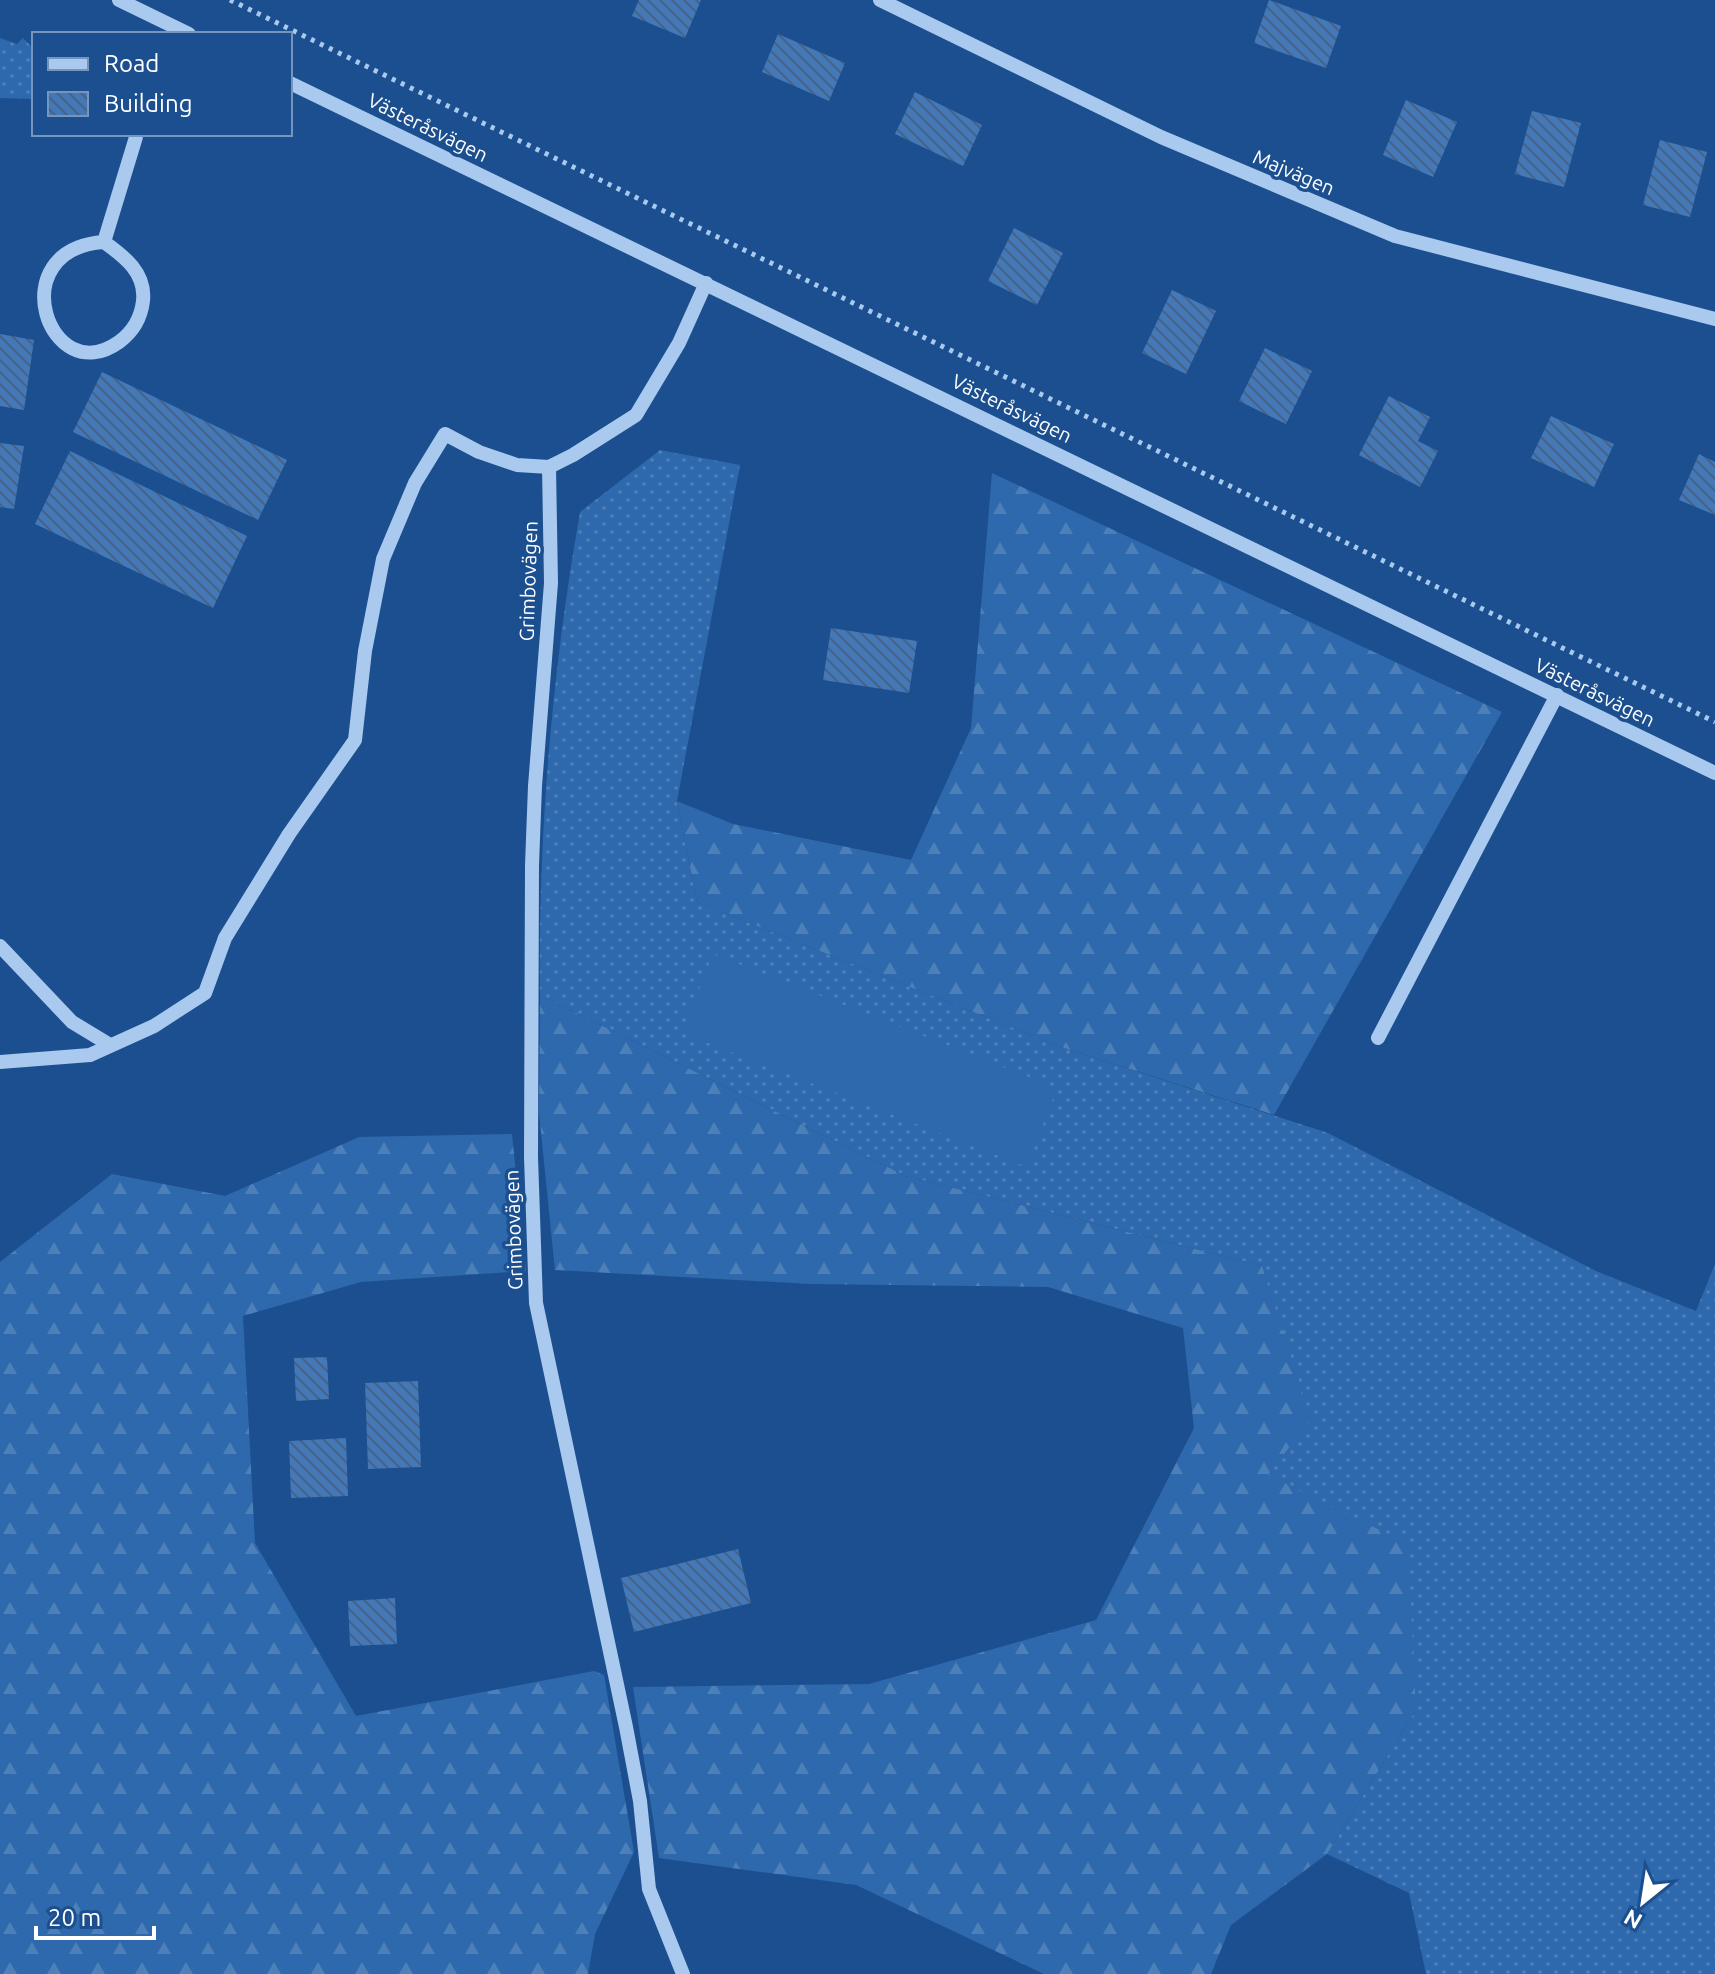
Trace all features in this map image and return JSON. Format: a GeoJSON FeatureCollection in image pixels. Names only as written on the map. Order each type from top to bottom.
{"type":"FeatureCollection","features":[{"type":"Feature","properties":{"kind":"street"},"geometry":{"type":"LineString","coordinates":[[119,0],[185,32]]}},
{"type":"Feature","properties":{"kind":"street","name":"Majvägen"},"geometry":{"type":"LineString","coordinates":[[880,0],[1161,137],[1395,236],[1715,319]]}},
{"type":"Feature","properties":{"kind":"street","name":"Västeråsvägen"},"geometry":{"type":"LineString","coordinates":[[292,84],[1715,773]]}},
{"type":"Feature","properties":{"kind":"street"},"geometry":{"type":"LineString","coordinates":[[104,242],[136,137]]}},
{"type":"Feature","properties":{"kind":"street"},"geometry":{"type":"LineString","coordinates":[[104,242],[127,258],[139,275],[144,296],[140,317],[129,335],[112,347],[91,352],[70,348],[52,337],[40,319],[35,299],[39,278],[50,260],[67,247],[104,242]]}},
{"type":"Feature","properties":{"kind":"street"},"geometry":{"type":"LineString","coordinates":[[0,1062],[90,1055],[154,1026],[205,993],[225,938],[289,834],[355,740],[365,651],[383,559],[415,483],[445,434],[479,452],[517,465],[549,467],[636,415],[679,343],[706,283]]}},
{"type":"Feature","properties":{"kind":"street","name":"Grimbovägen"},"geometry":{"type":"LineString","coordinates":[[549,467],[551,583],[532,865],[531,1157],[536,1303],[626,1727],[640,1801],[649,1889],[683,1974]]}},
{"type":"Feature","properties":{"kind":"street"},"geometry":{"type":"LineString","coordinates":[[1378,1038],[1557,695]]}},
{"type":"Feature","properties":{"kind":"street"},"geometry":{"type":"LineString","coordinates":[[0,946],[72,1022],[110,1045]]}},
{"type":"Feature","properties":{"kind":"path"},"geometry":{"type":"LineString","coordinates":[[230,0],[1715,722]]}},
{"type":"Feature","properties":{"kind":"green space"},"geometry":{"type":"Polygon","coordinates":[[[0,38],[17,44],[23,38],[32,47],[32,99],[0,98],[0,38]]]}},
{"type":"Feature","properties":{"kind":"green space"},"geometry":{"type":"Polygon","coordinates":[[[660,450],[740,465],[677,801],[697,902],[1061,1047],[1328,1133],[1596,1271],[1696,1311],[1715,1264],[1715,1974],[1426,1974],[1409,1893],[1327,1854],[1416,1710],[1268,1475],[1262,1266],[906,1176],[540,995],[544,813],[562,632],[580,512],[660,450]]]}},
{"type":"Feature","properties":{"kind":"green space"},"geometry":{"type":"Polygon","coordinates":[[[992,473],[1502,712],[1274,1115],[1061,1047],[697,902],[677,801],[733,824],[911,860],[971,728],[992,473]]]}},
{"type":"Feature","properties":{"kind":"green space"},"geometry":{"type":"Polygon","coordinates":[[[713,954],[1057,1088],[1027,1167],[682,1033],[713,954]]]}},
{"type":"Feature","properties":{"kind":"green space"},"geometry":{"type":"Polygon","coordinates":[[[540,995],[906,1176],[1262,1266],[1311,1419],[1268,1475],[1408,1544],[1416,1710],[1327,1854],[1231,1925],[1211,1974],[1044,1974],[856,1885],[659,1858],[633,1687],[869,1684],[1096,1620],[1194,1428],[1183,1328],[1048,1287],[812,1284],[555,1270],[539,1113],[540,995]]]}},
{"type":"Feature","properties":{"kind":"green space"},"geometry":{"type":"Polygon","coordinates":[[[512,1134],[526,1271],[361,1282],[243,1316],[255,1543],[356,1716],[594,1671],[604,1675],[634,1852],[595,1934],[588,1974],[0,1974],[0,1262],[112,1174],[225,1196],[359,1137],[512,1134]]]}},
{"type":"Feature","properties":{"kind":"building"},"geometry":{"type":"Polygon","coordinates":[[[639,0],[701,0],[685,38],[632,16],[639,0]]]}},
{"type":"Feature","properties":{"kind":"building"},"geometry":{"type":"Polygon","coordinates":[[[1269,0],[1341,26],[1326,68],[1254,43],[1269,0]]]}},
{"type":"Feature","properties":{"kind":"building"},"geometry":{"type":"Polygon","coordinates":[[[778,34],[845,63],[829,101],[762,72],[778,34]]]}},
{"type":"Feature","properties":{"kind":"building"},"geometry":{"type":"Polygon","coordinates":[[[915,92],[982,125],[963,166],[895,134],[915,92]]]}},
{"type":"Feature","properties":{"kind":"building"},"geometry":{"type":"Polygon","coordinates":[[[1406,100],[1457,122],[1433,177],[1383,155],[1406,100]]]}},
{"type":"Feature","properties":{"kind":"building"},"geometry":{"type":"Polygon","coordinates":[[[1532,111],[1581,123],[1564,187],[1515,174],[1532,111]]]}},
{"type":"Feature","properties":{"kind":"building"},"geometry":{"type":"Polygon","coordinates":[[[1660,140],[1707,152],[1690,217],[1643,205],[1660,140]]]}},
{"type":"Feature","properties":{"kind":"building"},"geometry":{"type":"Polygon","coordinates":[[[1014,228],[1063,253],[1037,305],[988,281],[1014,228]]]}},
{"type":"Feature","properties":{"kind":"building"},"geometry":{"type":"Polygon","coordinates":[[[1172,290],[1216,311],[1186,374],[1142,353],[1172,290]]]}},
{"type":"Feature","properties":{"kind":"building"},"geometry":{"type":"Polygon","coordinates":[[[0,334],[34,340],[24,410],[0,406],[0,334]]]}},
{"type":"Feature","properties":{"kind":"building"},"geometry":{"type":"Polygon","coordinates":[[[1265,348],[1312,371],[1286,424],[1239,401],[1265,348]]]}},
{"type":"Feature","properties":{"kind":"building"},"geometry":{"type":"Polygon","coordinates":[[[102,372],[287,460],[258,520],[73,432],[102,372]]]}},
{"type":"Feature","properties":{"kind":"building"},"geometry":{"type":"Polygon","coordinates":[[[1389,396],[1430,417],[1418,441],[1438,451],[1420,487],[1359,455],[1389,396]]]}},
{"type":"Feature","properties":{"kind":"building"},"geometry":{"type":"Polygon","coordinates":[[[1551,416],[1614,444],[1594,487],[1531,458],[1551,416]]]}},
{"type":"Feature","properties":{"kind":"building"},"geometry":{"type":"Polygon","coordinates":[[[0,443],[24,446],[14,509],[0,507],[0,443]]]}},
{"type":"Feature","properties":{"kind":"building"},"geometry":{"type":"Polygon","coordinates":[[[70,451],[247,536],[213,608],[35,524],[70,451]]]}},
{"type":"Feature","properties":{"kind":"building"},"geometry":{"type":"Polygon","coordinates":[[[1699,454],[1715,462],[1715,515],[1679,500],[1699,454]]]}},
{"type":"Feature","properties":{"kind":"building"},"geometry":{"type":"Polygon","coordinates":[[[831,628],[917,641],[909,693],[823,680],[831,628]]]}},
{"type":"Feature","properties":{"kind":"building"},"geometry":{"type":"Polygon","coordinates":[[[327,1357],[329,1399],[296,1401],[294,1358],[327,1357]]]}},
{"type":"Feature","properties":{"kind":"building"},"geometry":{"type":"Polygon","coordinates":[[[418,1381],[421,1467],[368,1469],[365,1383],[418,1381]]]}},
{"type":"Feature","properties":{"kind":"building"},"geometry":{"type":"Polygon","coordinates":[[[346,1438],[348,1496],[291,1498],[289,1441],[346,1438]]]}},
{"type":"Feature","properties":{"kind":"building"},"geometry":{"type":"Polygon","coordinates":[[[738,1549],[751,1603],[634,1632],[621,1578],[738,1549]]]}},
{"type":"Feature","properties":{"kind":"building"},"geometry":{"type":"Polygon","coordinates":[[[395,1598],[397,1644],[350,1646],[348,1601],[395,1598]]]}}]}
